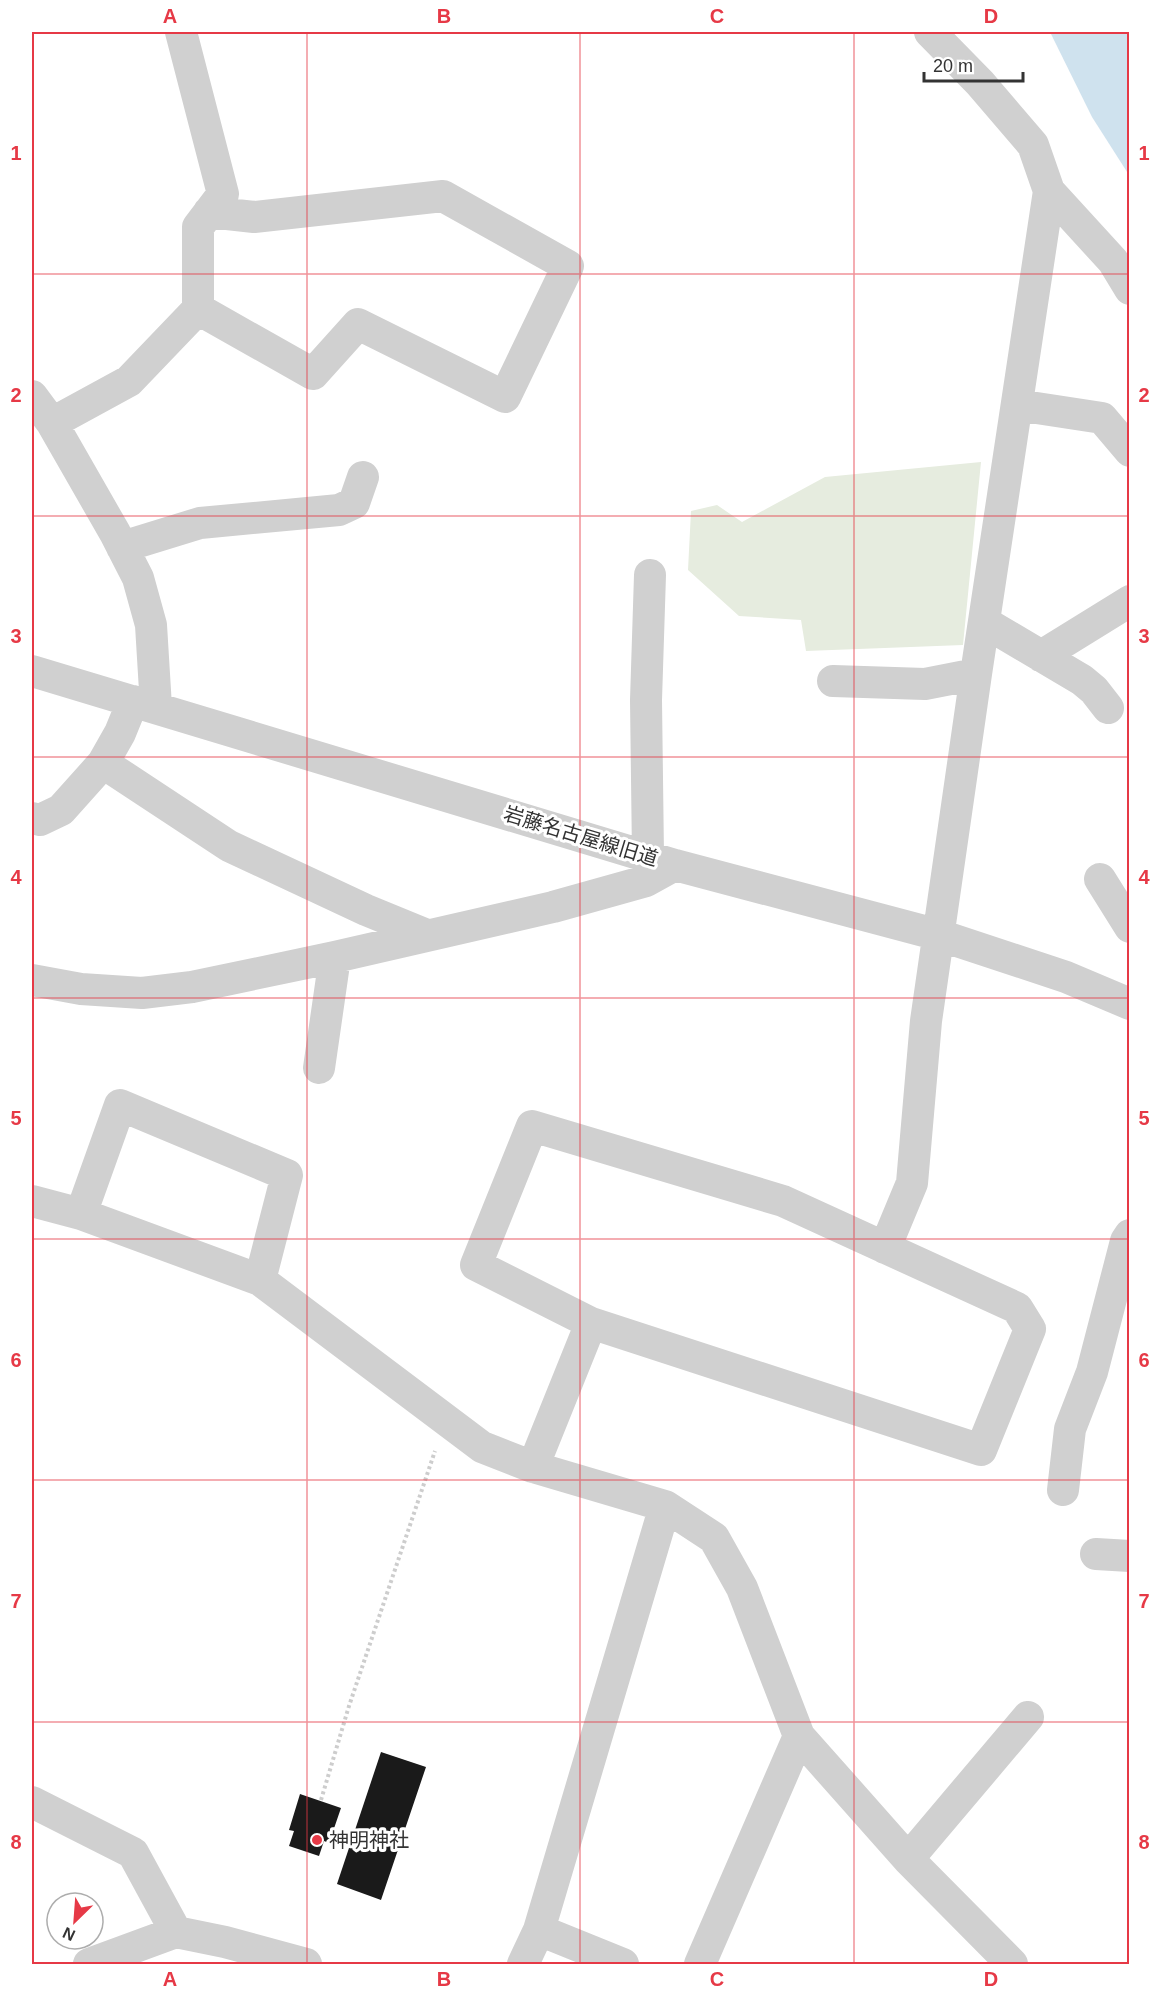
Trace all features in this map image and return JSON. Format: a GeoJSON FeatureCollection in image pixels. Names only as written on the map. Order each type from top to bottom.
{"type":"FeatureCollection","features":[{"type":"Feature","properties":{"kind":"street"},"geometry":{"type":"LineString","coordinates":[[52,423],[129,381],[198,309],[198,227],[223,194],[181,32]]}},
{"type":"Feature","properties":{"kind":"street"},"geometry":{"type":"LineString","coordinates":[[930,32],[980,83],[1033,145],[1049,191],[1113,261],[1130,289]]}},
{"type":"Feature","properties":{"kind":"street"},"geometry":{"type":"LineString","coordinates":[[885,1248],[912,1183],[926,1021],[1049,191]]}},
{"type":"Feature","properties":{"kind":"street"},"geometry":{"type":"LineString","coordinates":[[198,309],[313,374],[358,324],[505,397],[568,266],[443,196],[254,217],[209,212]]}},
{"type":"Feature","properties":{"kind":"street"},"geometry":{"type":"LineString","coordinates":[[32,396],[52,423],[122,547],[138,578],[151,625],[145,704],[120,733],[103,763],[61,810],[40,820],[32,818]]}},
{"type":"Feature","properties":{"kind":"street"},"geometry":{"type":"LineString","coordinates":[[1017,405],[1102,418],[1130,451]]}},
{"type":"Feature","properties":{"kind":"street"},"geometry":{"type":"LineString","coordinates":[[122,547],[200,523],[339,510],[354,503],[363,477]]}},
{"type":"Feature","properties":{"kind":"street"},"geometry":{"type":"LineString","coordinates":[[32,980],[81,989],[142,993],[192,987],[553,907],[646,881],[662,861],[646,700],[650,575]]}},
{"type":"Feature","properties":{"kind":"street"},"geometry":{"type":"LineString","coordinates":[[1041,656],[1130,601]]}},
{"type":"Feature","properties":{"kind":"street"},"geometry":{"type":"LineString","coordinates":[[984,622],[1082,680],[1094,690],[1108,708]]}},
{"type":"Feature","properties":{"kind":"street","name":"岩藤名古屋線旧道"},"geometry":{"type":"LineString","coordinates":[[32,671],[662,861],[939,935],[1066,977],[1130,1004]]}},
{"type":"Feature","properties":{"kind":"street"},"geometry":{"type":"LineString","coordinates":[[833,681],[925,684],[976,674]]}},
{"type":"Feature","properties":{"kind":"street"},"geometry":{"type":"LineString","coordinates":[[103,763],[229,846],[366,910],[427,935]]}},
{"type":"Feature","properties":{"kind":"street"},"geometry":{"type":"LineString","coordinates":[[1100,879],[1130,927]]}},
{"type":"Feature","properties":{"kind":"street"},"geometry":{"type":"LineString","coordinates":[[319,1068],[335,957]]}},
{"type":"Feature","properties":{"kind":"street"},"geometry":{"type":"LineString","coordinates":[[81,1214],[120,1105],[287,1175],[260,1280]]}},
{"type":"Feature","properties":{"kind":"street"},"geometry":{"type":"LineString","coordinates":[[532,1126],[783,1201],[885,1248],[1017,1308],[1030,1329],[981,1450],[591,1323],[476,1265],[532,1126]]}},
{"type":"Feature","properties":{"kind":"street"},"geometry":{"type":"LineString","coordinates":[[32,1201],[81,1214],[260,1280],[482,1448],[533,1467],[665,1506],[714,1538],[742,1588],[799,1736],[908,1860],[1012,1965]]}},
{"type":"Feature","properties":{"kind":"street"},"geometry":{"type":"LineString","coordinates":[[1063,1490],[1070,1429],[1092,1371],[1126,1241],[1130,1235]]}},
{"type":"Feature","properties":{"kind":"street"},"geometry":{"type":"LineString","coordinates":[[533,1467],[591,1323]]}},
{"type":"Feature","properties":{"kind":"street"},"geometry":{"type":"LineString","coordinates":[[523,1965],[539,1930],[665,1506]]}},
{"type":"Feature","properties":{"kind":"street"},"geometry":{"type":"LineString","coordinates":[[1095,1554],[1130,1556]]}},
{"type":"Feature","properties":{"kind":"street"},"geometry":{"type":"LineString","coordinates":[[908,1860],[1028,1718]]}},
{"type":"Feature","properties":{"kind":"street"},"geometry":{"type":"LineString","coordinates":[[700,1965],[799,1736]]}},
{"type":"Feature","properties":{"kind":"street"},"geometry":{"type":"LineString","coordinates":[[32,1802],[133,1852],[176,1932]]}},
{"type":"Feature","properties":{"kind":"street"},"geometry":{"type":"LineString","coordinates":[[539,1930],[623,1965]]}},
{"type":"Feature","properties":{"kind":"street"},"geometry":{"type":"LineString","coordinates":[[88,1965],[176,1932],[225,1942],[306,1965]]}},
{"type":"Feature","properties":{"kind":"path"},"geometry":{"type":"LineString","coordinates":[[321,1800],[349,1706],[446,1420]]}},
{"type":"Feature","properties":{"kind":"shaded area"},"geometry":{"type":"Polygon","coordinates":[[[981,462],[963,645],[806,651],[801,620],[739,616],[688,570],[691,511],[717,505],[742,522],[825,477],[981,462]]]}},
{"type":"Feature","properties":{"kind":"water"},"geometry":{"type":"Polygon","coordinates":[[[1050,32],[1129,32],[1129,175],[1092,117],[1050,32]]]}},
{"type":"Feature","properties":{"kind":"building"},"geometry":{"type":"Polygon","coordinates":[[[381,1752],[426,1767],[381,1900],[337,1884],[381,1752]]]}},
{"type":"Feature","properties":{"kind":"building"},"geometry":{"type":"Polygon","coordinates":[[[300,1794],[341,1808],[329,1843],[324,1841],[319,1856],[289,1846],[294,1831],[289,1830],[300,1794]]]}},
{"type":"Feature","properties":{"kind":"place","name":"神明神社"},"geometry":{"type":"Point","coordinates":[317,1840]}}]}
